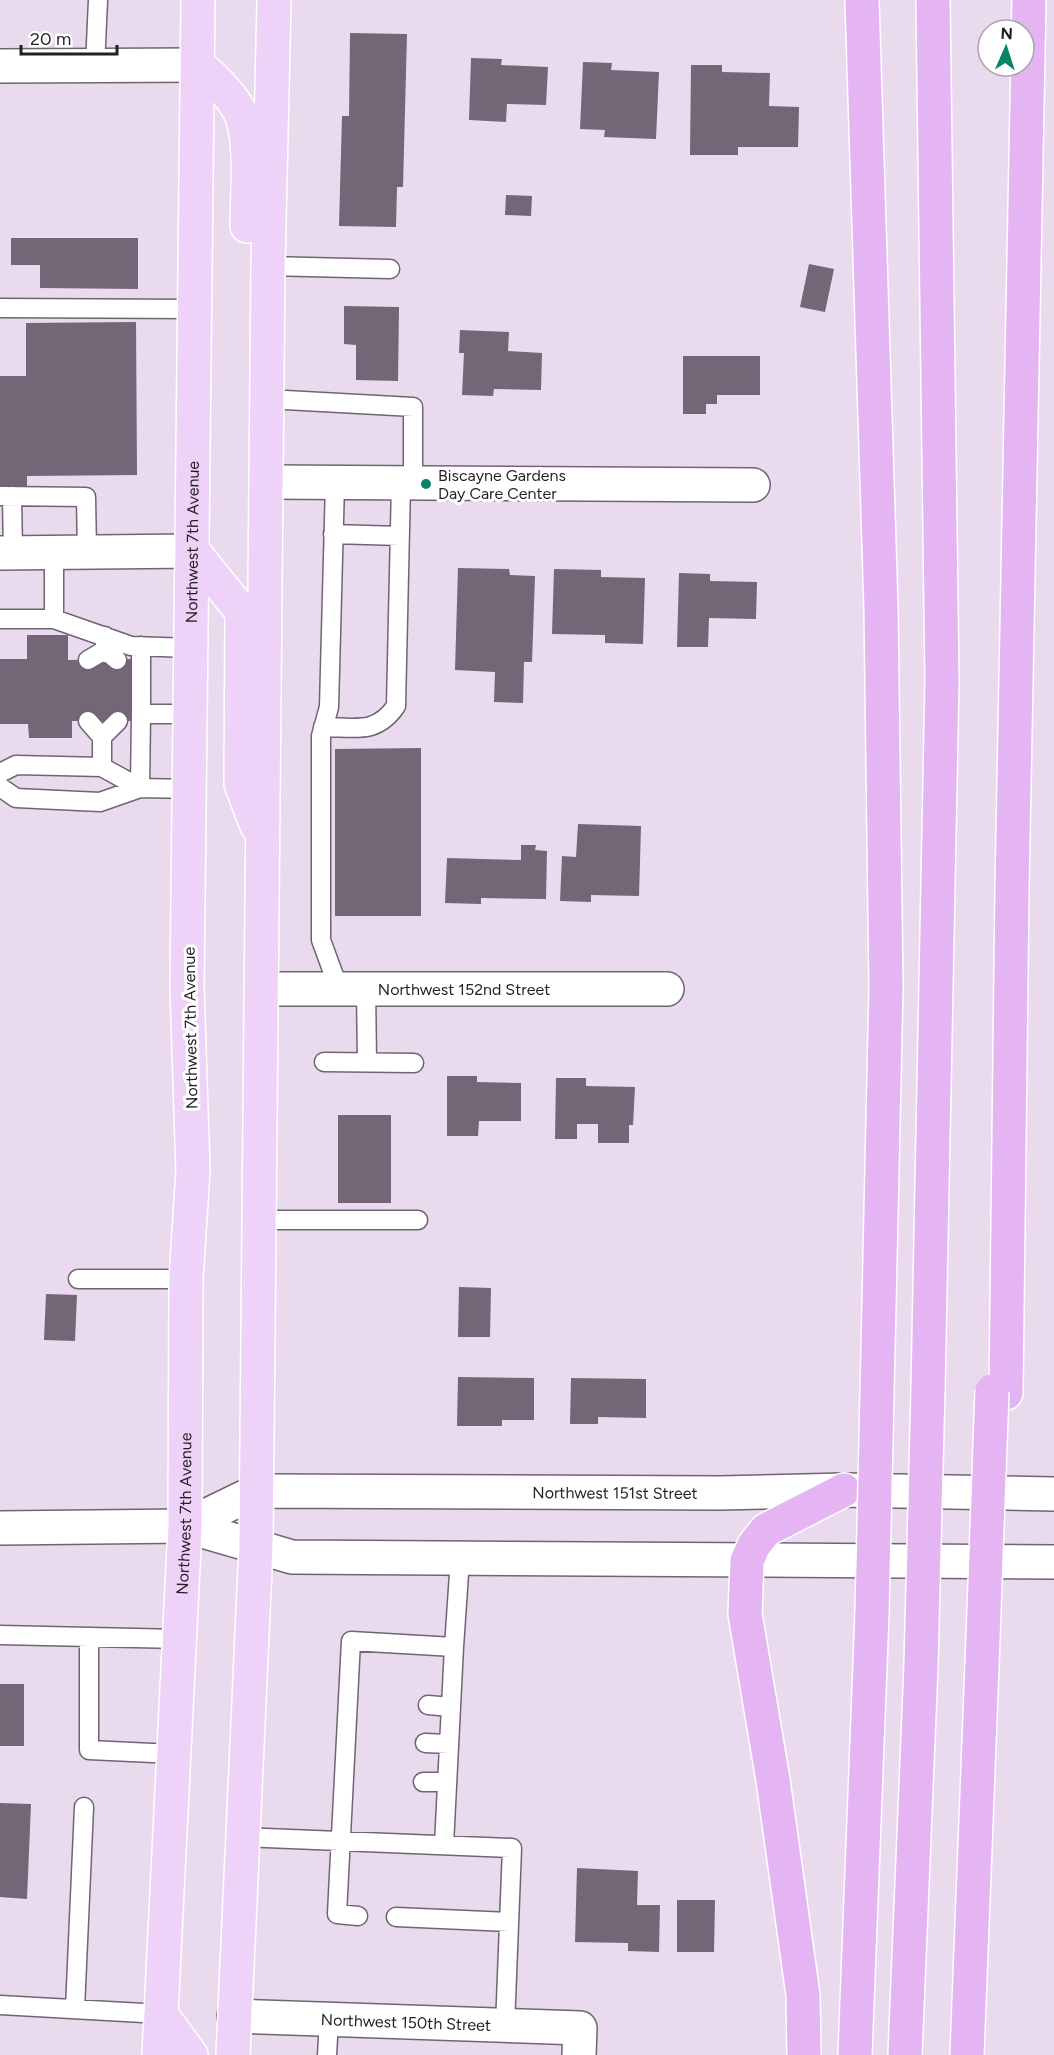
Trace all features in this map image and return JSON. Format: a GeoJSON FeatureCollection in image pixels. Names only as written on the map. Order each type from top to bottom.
{"type":"FeatureCollection","features":[{"type":"Feature","properties":{"kind":"highway"},"geometry":{"type":"LineString","coordinates":[[855,2055],[872,1613],[886,987],[881,608],[862,0]]}},
{"type":"Feature","properties":{"kind":"highway"},"geometry":{"type":"LineString","coordinates":[[905,2055],[921,1665],[942,681],[933,0]]}},
{"type":"Feature","properties":{"kind":"highway"},"geometry":{"type":"LineString","coordinates":[[1014,0],[1014,18]]}},
{"type":"Feature","properties":{"kind":"highway"},"geometry":{"type":"LineString","coordinates":[[980,2055],[1012,888],[1029,0]]}},
{"type":"Feature","properties":{"kind":"highway"},"geometry":{"type":"LineString","coordinates":[[999,1392],[1013,78]]}},
{"type":"Feature","properties":{"kind":"highway"},"geometry":{"type":"LineString","coordinates":[[804,2055],[803,1995],[773,1780],[745,1614],[747,1561],[754,1545],[766,1530],[844,1490]]}},
{"type":"Feature","properties":{"kind":"highway"},"geometry":{"type":"LineString","coordinates":[[967,2055],[990,1665]]}},
{"type":"Feature","properties":{"kind":"main road","name":"Northwest 7th Avenue"},"geometry":{"type":"LineString","coordinates":[[159,2055],[185,1527],[186,1280],[193,1171],[188,988],[198,0]]}},
{"type":"Feature","properties":{"kind":"main road"},"geometry":{"type":"LineString","coordinates":[[233,2055],[256,1546],[268,266],[274,0]]}},
{"type":"Feature","properties":{"kind":"main road"},"geometry":{"type":"LineString","coordinates":[[198,65],[222,86],[240,112],[248,149],[247,229],[251,254],[268,266]]}},
{"type":"Feature","properties":{"kind":"main road"},"geometry":{"type":"LineString","coordinates":[[193,551],[242,612],[241,784],[263,843]]}},
{"type":"Feature","properties":{"kind":"main road"},"geometry":{"type":"LineString","coordinates":[[161,2014],[192,2055]]}},
{"type":"Feature","properties":{"kind":"street"},"geometry":{"type":"LineString","coordinates":[[0,66],[198,65]]}},
{"type":"Feature","properties":{"kind":"street"},"geometry":{"type":"LineString","coordinates":[[266,482],[753,485]]}},
{"type":"Feature","properties":{"kind":"street"},"geometry":{"type":"LineString","coordinates":[[7,553],[193,551]]}},
{"type":"Feature","properties":{"kind":"street","name":"Northwest 152nd Street"},"geometry":{"type":"LineString","coordinates":[[262,989],[667,989]]}},
{"type":"Feature","properties":{"kind":"street","name":"Northwest 151st Street"},"geometry":{"type":"LineString","coordinates":[[185,1527],[257,1491],[720,1493],[844,1490],[1054,1494]]}},
{"type":"Feature","properties":{"kind":"street","name":"Northwest 151st Street"},"geometry":{"type":"LineString","coordinates":[[0,1528],[185,1527],[292,1557],[1054,1562]]}},
{"type":"Feature","properties":{"kind":"street","name":"Northwest 150th Street"},"geometry":{"type":"LineString","coordinates":[[234,2016],[505,2026],[579,2042]]}},
{"type":"Feature","properties":{"kind":"lane"},"geometry":{"type":"LineString","coordinates":[[95,66],[98,0]]}},
{"type":"Feature","properties":{"kind":"lane"},"geometry":{"type":"LineString","coordinates":[[268,266],[390,269]]}},
{"type":"Feature","properties":{"kind":"lane"},"geometry":{"type":"LineString","coordinates":[[0,308],[196,309]]}},
{"type":"Feature","properties":{"kind":"lane"},"geometry":{"type":"LineString","coordinates":[[267,399],[413,406],[400,536],[396,706],[388,718],[374,728],[323,727]]}},
{"type":"Feature","properties":{"kind":"lane"},"geometry":{"type":"LineString","coordinates":[[335,483],[329,706],[321,736],[321,940],[352,989],[367,1062]]}},
{"type":"Feature","properties":{"kind":"lane"},"geometry":{"type":"LineString","coordinates":[[7,553],[6,496],[86,496],[87,552]]}},
{"type":"Feature","properties":{"kind":"lane"},"geometry":{"type":"LineString","coordinates":[[333,534],[400,536]]}},
{"type":"Feature","properties":{"kind":"lane"},"geometry":{"type":"LineString","coordinates":[[54,552],[54,619]]}},
{"type":"Feature","properties":{"kind":"lane"},"geometry":{"type":"LineString","coordinates":[[0,619],[54,619],[109,649]]}},
{"type":"Feature","properties":{"kind":"lane"},"geometry":{"type":"LineString","coordinates":[[88,660],[109,649],[131,646],[192,648]]}},
{"type":"Feature","properties":{"kind":"lane"},"geometry":{"type":"LineString","coordinates":[[140,788],[141,646]]}},
{"type":"Feature","properties":{"kind":"lane"},"geometry":{"type":"LineString","coordinates":[[141,714],[191,714]]}},
{"type":"Feature","properties":{"kind":"lane"},"geometry":{"type":"LineString","coordinates":[[88,721],[102,738],[102,767]]}},
{"type":"Feature","properties":{"kind":"lane"},"geometry":{"type":"LineString","coordinates":[[102,738],[118,721]]}},
{"type":"Feature","properties":{"kind":"lane"},"geometry":{"type":"LineString","coordinates":[[0,773],[16,765],[102,767],[140,788]]}},
{"type":"Feature","properties":{"kind":"lane"},"geometry":{"type":"LineString","coordinates":[[0,788],[16,798],[100,802],[140,788],[191,789]]}},
{"type":"Feature","properties":{"kind":"lane"},"geometry":{"type":"LineString","coordinates":[[324,1062],[414,1063]]}},
{"type":"Feature","properties":{"kind":"lane"},"geometry":{"type":"LineString","coordinates":[[260,1220],[418,1220]]}},
{"type":"Feature","properties":{"kind":"lane"},"geometry":{"type":"LineString","coordinates":[[78,1279],[186,1280]]}},
{"type":"Feature","properties":{"kind":"lane"},"geometry":{"type":"LineString","coordinates":[[444,1845],[460,1558]]}},
{"type":"Feature","properties":{"kind":"lane"},"geometry":{"type":"LineString","coordinates":[[0,1635],[180,1639]]}},
{"type":"Feature","properties":{"kind":"lane"},"geometry":{"type":"LineString","coordinates":[[89,1637],[89,1750],[174,1754]]}},
{"type":"Feature","properties":{"kind":"lane"},"geometry":{"type":"LineString","coordinates":[[358,1916],[337,1914],[340,1841],[350,1779],[353,1740],[351,1641],[454,1647]]}},
{"type":"Feature","properties":{"kind":"lane"},"geometry":{"type":"LineString","coordinates":[[428,1705],[451,1707]]}},
{"type":"Feature","properties":{"kind":"lane"},"geometry":{"type":"LineString","coordinates":[[425,1743],[449,1744]]}},
{"type":"Feature","properties":{"kind":"lane"},"geometry":{"type":"LineString","coordinates":[[423,1782],[447,1782]]}},
{"type":"Feature","properties":{"kind":"lane"},"geometry":{"type":"LineString","coordinates":[[75,2010],[84,1807]]}},
{"type":"Feature","properties":{"kind":"lane"},"geometry":{"type":"LineString","coordinates":[[242,1837],[512,1848],[505,2026]]}},
{"type":"Feature","properties":{"kind":"lane"},"geometry":{"type":"LineString","coordinates":[[396,1917],[509,1922]]}},
{"type":"Feature","properties":{"kind":"lane"},"geometry":{"type":"LineString","coordinates":[[0,2005],[161,2014]]}},
{"type":"Feature","properties":{"kind":"lane"},"geometry":{"type":"LineString","coordinates":[[327,2055],[329,2020]]}},
{"type":"Feature","properties":{"kind":"building"},"geometry":{"type":"Polygon","coordinates":[[[350,33],[407,34],[403,187],[397,187],[396,227],[339,226],[342,116],[349,116],[350,33]]]}},
{"type":"Feature","properties":{"kind":"building"},"geometry":{"type":"Polygon","coordinates":[[[471,58],[502,59],[501,65],[548,67],[546,105],[507,104],[506,122],[469,120],[471,58]]]}},
{"type":"Feature","properties":{"kind":"building"},"geometry":{"type":"Polygon","coordinates":[[[583,62],[612,63],[611,70],[659,72],[656,139],[604,137],[605,130],[580,129],[583,62]]]}},
{"type":"Feature","properties":{"kind":"building"},"geometry":{"type":"Polygon","coordinates":[[[691,65],[722,65],[722,72],[770,73],[769,106],[799,107],[798,147],[738,147],[738,155],[690,155],[691,65]]]}},
{"type":"Feature","properties":{"kind":"building"},"geometry":{"type":"Polygon","coordinates":[[[506,195],[532,196],[531,216],[505,215],[506,195]]]}},
{"type":"Feature","properties":{"kind":"building"},"geometry":{"type":"Polygon","coordinates":[[[11,238],[138,238],[138,289],[40,288],[40,265],[11,265],[11,238]]]}},
{"type":"Feature","properties":{"kind":"building"},"geometry":{"type":"Polygon","coordinates":[[[809,264],[834,269],[825,312],[800,307],[809,264]]]}},
{"type":"Feature","properties":{"kind":"building"},"geometry":{"type":"Polygon","coordinates":[[[344,306],[399,307],[398,381],[356,380],[356,345],[344,344],[344,306]]]}},
{"type":"Feature","properties":{"kind":"building"},"geometry":{"type":"Polygon","coordinates":[[[136,322],[137,475],[27,476],[27,487],[0,487],[0,376],[26,376],[26,323],[136,322]]]}},
{"type":"Feature","properties":{"kind":"building"},"geometry":{"type":"Polygon","coordinates":[[[460,330],[509,332],[508,351],[542,353],[541,390],[494,389],[493,396],[462,395],[464,353],[459,353],[460,330]]]}},
{"type":"Feature","properties":{"kind":"building"},"geometry":{"type":"Polygon","coordinates":[[[683,356],[760,356],[760,395],[717,395],[717,404],[706,404],[706,414],[683,414],[683,356]]]}},
{"type":"Feature","properties":{"kind":"building"},"geometry":{"type":"Polygon","coordinates":[[[458,568],[509,569],[510,575],[535,576],[532,662],[524,662],[523,703],[494,702],[495,672],[455,670],[458,568]]]}},
{"type":"Feature","properties":{"kind":"building"},"geometry":{"type":"Polygon","coordinates":[[[554,569],[601,570],[601,577],[645,578],[643,644],[605,643],[605,635],[552,634],[554,569]]]}},
{"type":"Feature","properties":{"kind":"building"},"geometry":{"type":"Polygon","coordinates":[[[679,573],[710,574],[710,581],[757,582],[756,619],[709,618],[708,647],[677,647],[679,573]]]}},
{"type":"Feature","properties":{"kind":"building"},"geometry":{"type":"Polygon","coordinates":[[[27,635],[68,635],[68,660],[135,659],[135,721],[72,721],[72,738],[29,738],[28,724],[0,724],[0,659],[27,659],[27,635]]]}},
{"type":"Feature","properties":{"kind":"building"},"geometry":{"type":"Polygon","coordinates":[[[421,748],[421,916],[335,916],[335,749],[421,748]]]}},
{"type":"Feature","properties":{"kind":"building"},"geometry":{"type":"Polygon","coordinates":[[[578,824],[641,826],[639,896],[591,895],[591,902],[560,901],[562,856],[576,857],[578,824]]]}},
{"type":"Feature","properties":{"kind":"building"},"geometry":{"type":"Polygon","coordinates":[[[521,845],[536,845],[535,850],[547,851],[546,899],[481,898],[481,904],[445,903],[447,858],[521,860],[521,845]]]}},
{"type":"Feature","properties":{"kind":"building"},"geometry":{"type":"Polygon","coordinates":[[[447,1076],[477,1076],[477,1082],[521,1083],[521,1121],[479,1121],[478,1136],[447,1136],[447,1076]]]}},
{"type":"Feature","properties":{"kind":"building"},"geometry":{"type":"Polygon","coordinates":[[[556,1078],[586,1078],[586,1086],[635,1087],[633,1125],[629,1125],[629,1143],[598,1143],[598,1124],[577,1124],[577,1139],[555,1139],[556,1078]]]}},
{"type":"Feature","properties":{"kind":"building"},"geometry":{"type":"Polygon","coordinates":[[[338,1115],[391,1115],[391,1203],[338,1203],[338,1115]]]}},
{"type":"Feature","properties":{"kind":"building"},"geometry":{"type":"Polygon","coordinates":[[[459,1287],[491,1288],[490,1337],[458,1337],[459,1287]]]}},
{"type":"Feature","properties":{"kind":"building"},"geometry":{"type":"Polygon","coordinates":[[[46,1294],[77,1295],[75,1341],[44,1340],[46,1294]]]}},
{"type":"Feature","properties":{"kind":"building"},"geometry":{"type":"Polygon","coordinates":[[[458,1377],[534,1378],[534,1420],[502,1420],[502,1426],[457,1426],[458,1377]]]}},
{"type":"Feature","properties":{"kind":"building"},"geometry":{"type":"Polygon","coordinates":[[[571,1378],[646,1379],[646,1418],[598,1417],[598,1424],[570,1424],[571,1378]]]}},
{"type":"Feature","properties":{"kind":"building"},"geometry":{"type":"Polygon","coordinates":[[[0,1684],[24,1684],[24,1746],[0,1746],[0,1684]]]}},
{"type":"Feature","properties":{"kind":"building"},"geometry":{"type":"Polygon","coordinates":[[[0,1803],[31,1804],[27,1899],[0,1897],[0,1803]]]}},
{"type":"Feature","properties":{"kind":"building"},"geometry":{"type":"Polygon","coordinates":[[[577,1868],[638,1871],[637,1905],[660,1905],[659,1952],[628,1951],[628,1943],[575,1942],[577,1868]]]}},
{"type":"Feature","properties":{"kind":"building"},"geometry":{"type":"Polygon","coordinates":[[[677,1900],[715,1900],[714,1952],[677,1952],[677,1900]]]}},
{"type":"Feature","properties":{"kind":"place","name":"Biscayne Gardens Day Care Center"},"geometry":{"type":"Point","coordinates":[426,484]}}]}
